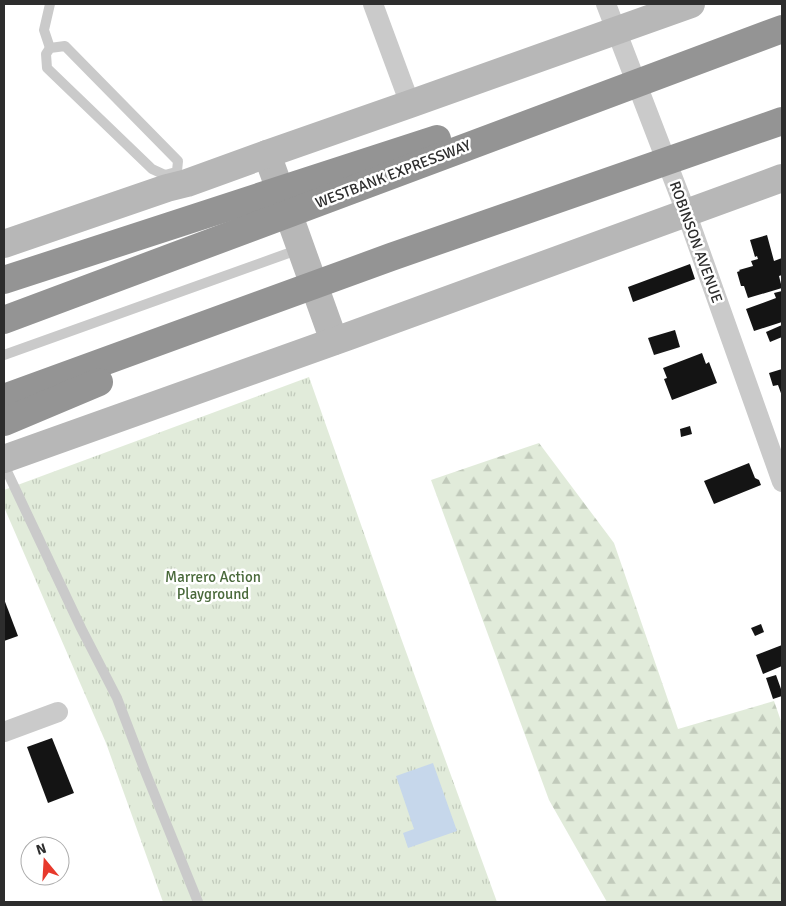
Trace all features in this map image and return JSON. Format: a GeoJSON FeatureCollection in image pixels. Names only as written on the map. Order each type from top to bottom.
{"type":"FeatureCollection","features":[{"type":"Feature","properties":{"kind":"highway","name":"WESTBANK EXPRESSWAY"},"geometry":{"type":"LineString","coordinates":[[4,320],[782,29]]}},
{"type":"Feature","properties":{"kind":"highway"},"geometry":{"type":"LineString","coordinates":[[4,280],[515,114],[564,110]]}},
{"type":"Feature","properties":{"kind":"highway"},"geometry":{"type":"LineString","coordinates":[[4,398],[391,258],[782,121]]}},
{"type":"Feature","properties":{"kind":"highway"},"geometry":{"type":"LineString","coordinates":[[4,422],[391,258]]}},
{"type":"Feature","properties":{"kind":"main road"},"geometry":{"type":"LineString","coordinates":[[4,244],[167,188],[182,177],[267,154],[691,4]]}},
{"type":"Feature","properties":{"kind":"main road"},"geometry":{"type":"LineString","coordinates":[[267,154],[334,341]]}},
{"type":"Feature","properties":{"kind":"main road"},"geometry":{"type":"LineString","coordinates":[[4,459],[782,178]]}},
{"type":"Feature","properties":{"kind":"street"},"geometry":{"type":"LineString","coordinates":[[373,4],[410,104]]}},
{"type":"Feature","properties":{"kind":"street","name":"ROBINSON AVENUE"},"geometry":{"type":"LineString","coordinates":[[606,4],[686,212],[782,482]]}},
{"type":"Feature","properties":{"kind":"street"},"geometry":{"type":"LineString","coordinates":[[4,732],[58,712]]}},
{"type":"Feature","properties":{"kind":"lane"},"geometry":{"type":"LineString","coordinates":[[50,4],[44,30],[50,48]]}},
{"type":"Feature","properties":{"kind":"lane"},"geometry":{"type":"LineString","coordinates":[[65,46],[178,161],[182,177],[165,175],[152,168],[47,68],[46,54],[50,48],[65,46]]}},
{"type":"Feature","properties":{"kind":"lane"},"geometry":{"type":"LineString","coordinates":[[4,355],[301,248]]}},
{"type":"Feature","properties":{"kind":"lane"},"geometry":{"type":"LineString","coordinates":[[4,465],[81,628],[117,698],[198,902]]}},
{"type":"Feature","properties":{"kind":"green space","name":"Marrero Action Playground"},"geometry":{"type":"Polygon","coordinates":[[[309,377],[497,902],[163,902],[106,743],[4,507],[4,490],[309,377]]]}},
{"type":"Feature","properties":{"kind":"green space"},"geometry":{"type":"Polygon","coordinates":[[[539,443],[614,543],[678,729],[774,701],[782,724],[782,902],[607,902],[549,800],[431,480],[539,443]]]}},
{"type":"Feature","properties":{"kind":"water"},"geometry":{"type":"Polygon","coordinates":[[[433,763],[457,831],[408,848],[403,833],[414,829],[396,776],[433,763]]]}},
{"type":"Feature","properties":{"kind":"building"},"geometry":{"type":"Polygon","coordinates":[[[767,235],[774,261],[782,258],[782,275],[779,276],[782,288],[748,298],[744,286],[741,286],[737,272],[753,266],[751,261],[758,259],[757,256],[755,257],[750,240],[767,235]]]}},
{"type":"Feature","properties":{"kind":"building"},"geometry":{"type":"Polygon","coordinates":[[[690,264],[695,279],[633,302],[628,287],[690,264]]]}},
{"type":"Feature","properties":{"kind":"building"},"geometry":{"type":"Polygon","coordinates":[[[782,291],[782,322],[754,331],[746,309],[776,298],[774,293],[782,291]]]}},
{"type":"Feature","properties":{"kind":"building"},"geometry":{"type":"Polygon","coordinates":[[[782,325],[782,337],[770,342],[766,332],[782,325]]]}},
{"type":"Feature","properties":{"kind":"building"},"geometry":{"type":"Polygon","coordinates":[[[675,330],[680,347],[654,355],[648,338],[675,330]]]}},
{"type":"Feature","properties":{"kind":"building"},"geometry":{"type":"Polygon","coordinates":[[[702,353],[706,364],[709,362],[717,383],[672,400],[664,379],[667,378],[663,368],[702,353]]]}},
{"type":"Feature","properties":{"kind":"building"},"geometry":{"type":"Polygon","coordinates":[[[782,369],[782,396],[778,385],[773,386],[769,373],[782,369]]]}},
{"type":"Feature","properties":{"kind":"building"},"geometry":{"type":"Polygon","coordinates":[[[690,426],[692,434],[681,437],[680,429],[690,426]]]}},
{"type":"Feature","properties":{"kind":"building"},"geometry":{"type":"Polygon","coordinates":[[[749,463],[755,478],[759,480],[761,485],[714,504],[704,481],[749,463]]]}},
{"type":"Feature","properties":{"kind":"building"},"geometry":{"type":"Polygon","coordinates":[[[4,599],[18,636],[4,641],[4,599]]]}},
{"type":"Feature","properties":{"kind":"building"},"geometry":{"type":"Polygon","coordinates":[[[761,624],[764,632],[755,636],[751,628],[761,624]]]}},
{"type":"Feature","properties":{"kind":"building"},"geometry":{"type":"Polygon","coordinates":[[[782,645],[782,666],[763,674],[756,655],[782,645]]]}},
{"type":"Feature","properties":{"kind":"building"},"geometry":{"type":"Polygon","coordinates":[[[776,675],[782,689],[782,696],[773,699],[766,678],[776,675]]]}},
{"type":"Feature","properties":{"kind":"building"},"geometry":{"type":"Polygon","coordinates":[[[52,738],[74,793],[48,803],[27,747],[52,738]]]}}]}
